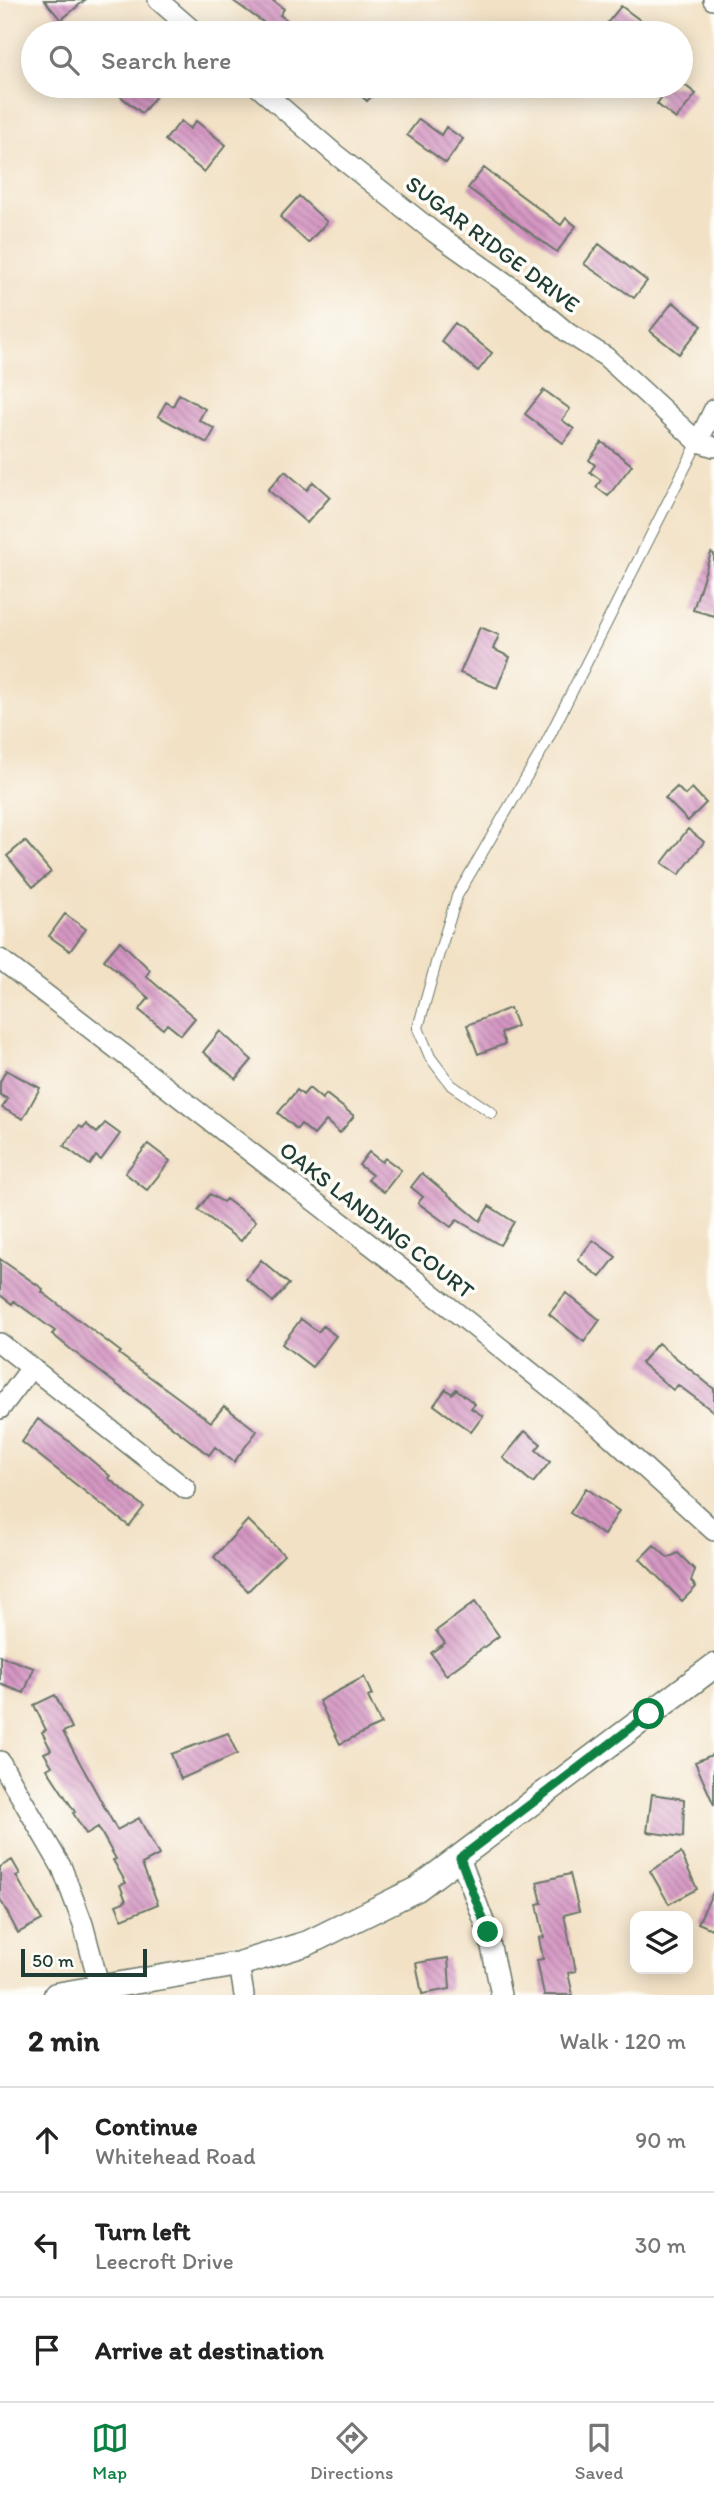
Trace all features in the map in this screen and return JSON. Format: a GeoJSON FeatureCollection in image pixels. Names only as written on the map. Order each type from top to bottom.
{"type":"FeatureCollection","features":[{"type":"Feature","properties":{"kind":"street"},"geometry":{"type":"LineString","coordinates":[[159,0],[183,21]]}},
{"type":"Feature","properties":{"kind":"street","name":"SUGAR RIDGE DRIVE"},"geometry":{"type":"LineString","coordinates":[[272,98],[435,233],[520,293],[568,333],[606,357],[706,444]]}},
{"type":"Feature","properties":{"kind":"street"},"geometry":{"type":"LineString","coordinates":[[706,444],[714,409]]}},
{"type":"Feature","properties":{"kind":"street","name":"OAKS LANDING COURT"},"geometry":{"type":"LineString","coordinates":[[0,959],[601,1428],[714,1531]]}},
{"type":"Feature","properties":{"kind":"street"},"geometry":{"type":"LineString","coordinates":[[0,1343],[186,1489]]}},
{"type":"Feature","properties":{"kind":"street"},"geometry":{"type":"LineString","coordinates":[[0,1409],[32,1367]]}},
{"type":"Feature","properties":{"kind":"street"},"geometry":{"type":"LineString","coordinates":[[56,1995],[239,1964],[309,1943],[417,1889],[714,1666]]}},
{"type":"Feature","properties":{"kind":"street"},"geometry":{"type":"LineString","coordinates":[[0,1761],[62,1868],[83,1924],[100,1989]]}},
{"type":"Feature","properties":{"kind":"street"},"geometry":{"type":"LineString","coordinates":[[460,1858],[488,1932],[501,1995]]}},
{"type":"Feature","properties":{"kind":"street"},"geometry":{"type":"LineString","coordinates":[[239,1964],[244,1995]]}},
{"type":"Feature","properties":{"kind":"lane"},"geometry":{"type":"LineString","coordinates":[[492,1114],[451,1085],[430,1057],[418,1028],[457,896],[545,745],[706,444]]}},
{"type":"Feature","properties":{"kind":"building"},"geometry":{"type":"Polygon","coordinates":[[[44,0],[85,0],[61,20],[44,0]]]}},
{"type":"Feature","properties":{"kind":"building"},"geometry":{"type":"Polygon","coordinates":[[[232,0],[272,0],[284,9],[280,15],[288,21],[261,21],[232,0]]]}},
{"type":"Feature","properties":{"kind":"building"},"geometry":{"type":"Polygon","coordinates":[[[621,6],[641,21],[609,21],[621,6]]]}},
{"type":"Feature","properties":{"kind":"building"},"geometry":{"type":"Polygon","coordinates":[[[123,98],[154,98],[142,113],[123,98]]]}},
{"type":"Feature","properties":{"kind":"building"},"geometry":{"type":"Polygon","coordinates":[[[661,98],[693,98],[676,119],[657,104],[661,98]]]}},
{"type":"Feature","properties":{"kind":"building"},"geometry":{"type":"Polygon","coordinates":[[[419,119],[441,135],[446,127],[463,139],[446,163],[407,135],[419,119]]]}},
{"type":"Feature","properties":{"kind":"building"},"geometry":{"type":"Polygon","coordinates":[[[181,121],[190,129],[196,121],[226,145],[204,172],[165,140],[181,121]]]}},
{"type":"Feature","properties":{"kind":"building"},"geometry":{"type":"Polygon","coordinates":[[[484,168],[561,225],[566,218],[576,226],[557,252],[468,188],[484,168]]]}},
{"type":"Feature","properties":{"kind":"building"},"geometry":{"type":"Polygon","coordinates":[[[299,196],[327,222],[308,243],[280,217],[299,196]]]}},
{"type":"Feature","properties":{"kind":"building"},"geometry":{"type":"Polygon","coordinates":[[[599,244],[647,281],[634,298],[584,264],[599,244]]]}},
{"type":"Feature","properties":{"kind":"building"},"geometry":{"type":"Polygon","coordinates":[[[673,302],[702,326],[679,354],[650,331],[673,302]]]}},
{"type":"Feature","properties":{"kind":"building"},"geometry":{"type":"Polygon","coordinates":[[[455,323],[492,353],[478,371],[441,341],[455,323]]]}},
{"type":"Feature","properties":{"kind":"building"},"geometry":{"type":"Polygon","coordinates":[[[544,390],[570,409],[562,420],[574,429],[563,443],[525,414],[544,390]]]}},
{"type":"Feature","properties":{"kind":"building"},"geometry":{"type":"Polygon","coordinates":[[[179,394],[205,409],[199,420],[215,429],[207,443],[158,416],[166,402],[173,406],[179,394]]]}},
{"type":"Feature","properties":{"kind":"building"},"geometry":{"type":"Polygon","coordinates":[[[602,442],[632,465],[608,496],[596,487],[601,480],[590,472],[595,465],[589,460],[602,442]]]}},
{"type":"Feature","properties":{"kind":"building"},"geometry":{"type":"Polygon","coordinates":[[[285,471],[307,490],[313,482],[330,497],[307,523],[268,490],[285,471]]]}},
{"type":"Feature","properties":{"kind":"building"},"geometry":{"type":"Polygon","coordinates":[[[711,553],[714,554],[714,616],[693,610],[711,553]]]}},
{"type":"Feature","properties":{"kind":"building"},"geometry":{"type":"Polygon","coordinates":[[[480,627],[499,635],[493,649],[510,657],[497,688],[460,673],[480,627]]]}},
{"type":"Feature","properties":{"kind":"building"},"geometry":{"type":"Polygon","coordinates":[[[677,787],[685,795],[692,788],[706,803],[688,821],[665,798],[677,787]]]}},
{"type":"Feature","properties":{"kind":"building"},"geometry":{"type":"Polygon","coordinates":[[[688,829],[704,842],[679,875],[662,863],[688,829]]]}},
{"type":"Feature","properties":{"kind":"building"},"geometry":{"type":"Polygon","coordinates":[[[25,841],[51,872],[33,887],[7,856],[25,841]]]}},
{"type":"Feature","properties":{"kind":"building"},"geometry":{"type":"Polygon","coordinates":[[[65,914],[86,929],[70,951],[49,936],[65,914]]]}},
{"type":"Feature","properties":{"kind":"building"},"geometry":{"type":"Polygon","coordinates":[[[120,941],[150,970],[146,976],[195,1018],[181,1035],[167,1024],[163,1029],[139,1010],[149,998],[104,960],[120,941]]]}},
{"type":"Feature","properties":{"kind":"building"},"geometry":{"type":"Polygon","coordinates":[[[510,1008],[517,1026],[501,1033],[505,1044],[478,1054],[467,1025],[510,1008]]]}},
{"type":"Feature","properties":{"kind":"building"},"geometry":{"type":"Polygon","coordinates":[[[220,1031],[252,1060],[236,1079],[203,1052],[220,1031]]]}},
{"type":"Feature","properties":{"kind":"building"},"geometry":{"type":"Polygon","coordinates":[[[6,1070],[40,1088],[23,1119],[2,1108],[8,1099],[0,1095],[0,1082],[6,1070]]]}},
{"type":"Feature","properties":{"kind":"building"},"geometry":{"type":"Polygon","coordinates":[[[309,1088],[322,1099],[326,1094],[354,1116],[340,1133],[326,1121],[314,1135],[301,1124],[297,1129],[278,1113],[297,1090],[303,1095],[309,1088]]]}},
{"type":"Feature","properties":{"kind":"building"},"geometry":{"type":"Polygon","coordinates":[[[105,1123],[120,1134],[101,1160],[96,1156],[90,1165],[64,1146],[79,1126],[83,1128],[86,1124],[97,1133],[105,1123]]]}},
{"type":"Feature","properties":{"kind":"building"},"geometry":{"type":"Polygon","coordinates":[[[148,1144],[170,1161],[147,1190],[125,1173],[148,1144]]]}},
{"type":"Feature","properties":{"kind":"building"},"geometry":{"type":"Polygon","coordinates":[[[369,1152],[382,1162],[385,1158],[401,1170],[384,1192],[368,1180],[372,1175],[359,1165],[369,1152]]]}},
{"type":"Feature","properties":{"kind":"building"},"geometry":{"type":"Polygon","coordinates":[[[422,1173],[480,1221],[489,1206],[514,1222],[500,1245],[457,1220],[451,1227],[418,1203],[423,1197],[411,1187],[422,1173]]]}},
{"type":"Feature","properties":{"kind":"building"},"geometry":{"type":"Polygon","coordinates":[[[210,1194],[223,1202],[226,1199],[256,1221],[241,1241],[198,1210],[210,1194]]]}},
{"type":"Feature","properties":{"kind":"building"},"geometry":{"type":"Polygon","coordinates":[[[593,1240],[616,1257],[600,1277],[578,1260],[593,1240]]]}},
{"type":"Feature","properties":{"kind":"building"},"geometry":{"type":"Polygon","coordinates":[[[0,1259],[43,1289],[42,1292],[121,1352],[119,1354],[211,1422],[224,1406],[257,1431],[234,1462],[215,1447],[209,1455],[73,1351],[52,1334],[55,1331],[14,1301],[12,1304],[0,1295],[0,1259]]]}},
{"type":"Feature","properties":{"kind":"building"},"geometry":{"type":"Polygon","coordinates":[[[261,1260],[289,1284],[273,1302],[246,1279],[261,1260]]]}},
{"type":"Feature","properties":{"kind":"building"},"geometry":{"type":"Polygon","coordinates":[[[566,1293],[600,1320],[584,1342],[549,1314],[566,1293]]]}},
{"type":"Feature","properties":{"kind":"building"},"geometry":{"type":"Polygon","coordinates":[[[301,1319],[318,1332],[323,1326],[336,1336],[312,1367],[282,1344],[301,1319]]]}},
{"type":"Feature","properties":{"kind":"building"},"geometry":{"type":"Polygon","coordinates":[[[658,1343],[714,1389],[714,1412],[678,1385],[673,1390],[641,1363],[658,1343]]]}},
{"type":"Feature","properties":{"kind":"building"},"geometry":{"type":"Polygon","coordinates":[[[446,1389],[452,1394],[456,1389],[475,1404],[471,1408],[483,1416],[471,1432],[434,1405],[446,1389]]]}},
{"type":"Feature","properties":{"kind":"building"},"geometry":{"type":"Polygon","coordinates":[[[38,1419],[70,1442],[144,1507],[129,1526],[22,1442],[38,1419]]]}},
{"type":"Feature","properties":{"kind":"building"},"geometry":{"type":"Polygon","coordinates":[[[525,1431],[541,1444],[536,1450],[550,1462],[533,1483],[503,1458],[525,1431]]]}},
{"type":"Feature","properties":{"kind":"building"},"geometry":{"type":"Polygon","coordinates":[[[586,1488],[619,1511],[604,1535],[570,1513],[586,1488]]]}},
{"type":"Feature","properties":{"kind":"building"},"geometry":{"type":"Polygon","coordinates":[[[248,1520],[284,1555],[248,1591],[214,1557],[248,1520]]]}},
{"type":"Feature","properties":{"kind":"building"},"geometry":{"type":"Polygon","coordinates":[[[654,1545],[668,1558],[678,1553],[695,1570],[691,1581],[696,1587],[682,1601],[640,1559],[654,1545]]]}},
{"type":"Feature","properties":{"kind":"building"},"geometry":{"type":"Polygon","coordinates":[[[475,1602],[499,1636],[446,1675],[431,1653],[445,1643],[436,1631],[475,1602]]]}},
{"type":"Feature","properties":{"kind":"building"},"geometry":{"type":"Polygon","coordinates":[[[0,1656],[34,1668],[24,1693],[0,1684],[0,1656]]]}},
{"type":"Feature","properties":{"kind":"building"},"geometry":{"type":"Polygon","coordinates":[[[364,1677],[372,1695],[368,1697],[381,1724],[340,1744],[319,1701],[364,1677]]]}},
{"type":"Feature","properties":{"kind":"building"},"geometry":{"type":"Polygon","coordinates":[[[55,1695],[72,1728],[63,1732],[117,1830],[139,1818],[159,1855],[142,1864],[158,1904],[122,1919],[116,1905],[126,1901],[120,1885],[126,1883],[113,1860],[116,1859],[98,1827],[86,1834],[47,1769],[52,1766],[44,1753],[51,1750],[42,1732],[46,1730],[34,1705],[55,1695]]]}},
{"type":"Feature","properties":{"kind":"building"},"geometry":{"type":"Polygon","coordinates":[[[228,1733],[237,1754],[181,1779],[171,1754],[228,1733]]]}},
{"type":"Feature","properties":{"kind":"building"},"geometry":{"type":"Polygon","coordinates":[[[714,1754],[714,1805],[695,1762],[714,1754]]]}},
{"type":"Feature","properties":{"kind":"building"},"geometry":{"type":"Polygon","coordinates":[[[652,1794],[684,1799],[683,1837],[647,1832],[652,1794]]]}},
{"type":"Feature","properties":{"kind":"building"},"geometry":{"type":"Polygon","coordinates":[[[681,1853],[697,1889],[669,1904],[650,1871],[681,1853]]]}},
{"type":"Feature","properties":{"kind":"building"},"geometry":{"type":"Polygon","coordinates":[[[12,1860],[20,1874],[16,1876],[42,1920],[18,1933],[0,1899],[0,1867],[12,1860]]]}},
{"type":"Feature","properties":{"kind":"building"},"geometry":{"type":"Polygon","coordinates":[[[570,1874],[579,1911],[564,1915],[576,1971],[568,1973],[573,1995],[544,1995],[537,1960],[543,1959],[539,1938],[544,1937],[537,1904],[542,1903],[537,1882],[570,1874]]]}},
{"type":"Feature","properties":{"kind":"building"},"geometry":{"type":"Polygon","coordinates":[[[714,1890],[714,1930],[698,1923],[714,1890]]]}},
{"type":"Feature","properties":{"kind":"building"},"geometry":{"type":"Polygon","coordinates":[[[448,1958],[450,1989],[422,1994],[416,1963],[448,1958]]]}},
{"type":"Feature","properties":{"kind":"route"},"geometry":{"type":"LineString","coordinates":[[488,1932],[460,1858],[649,1714]]}}]}
